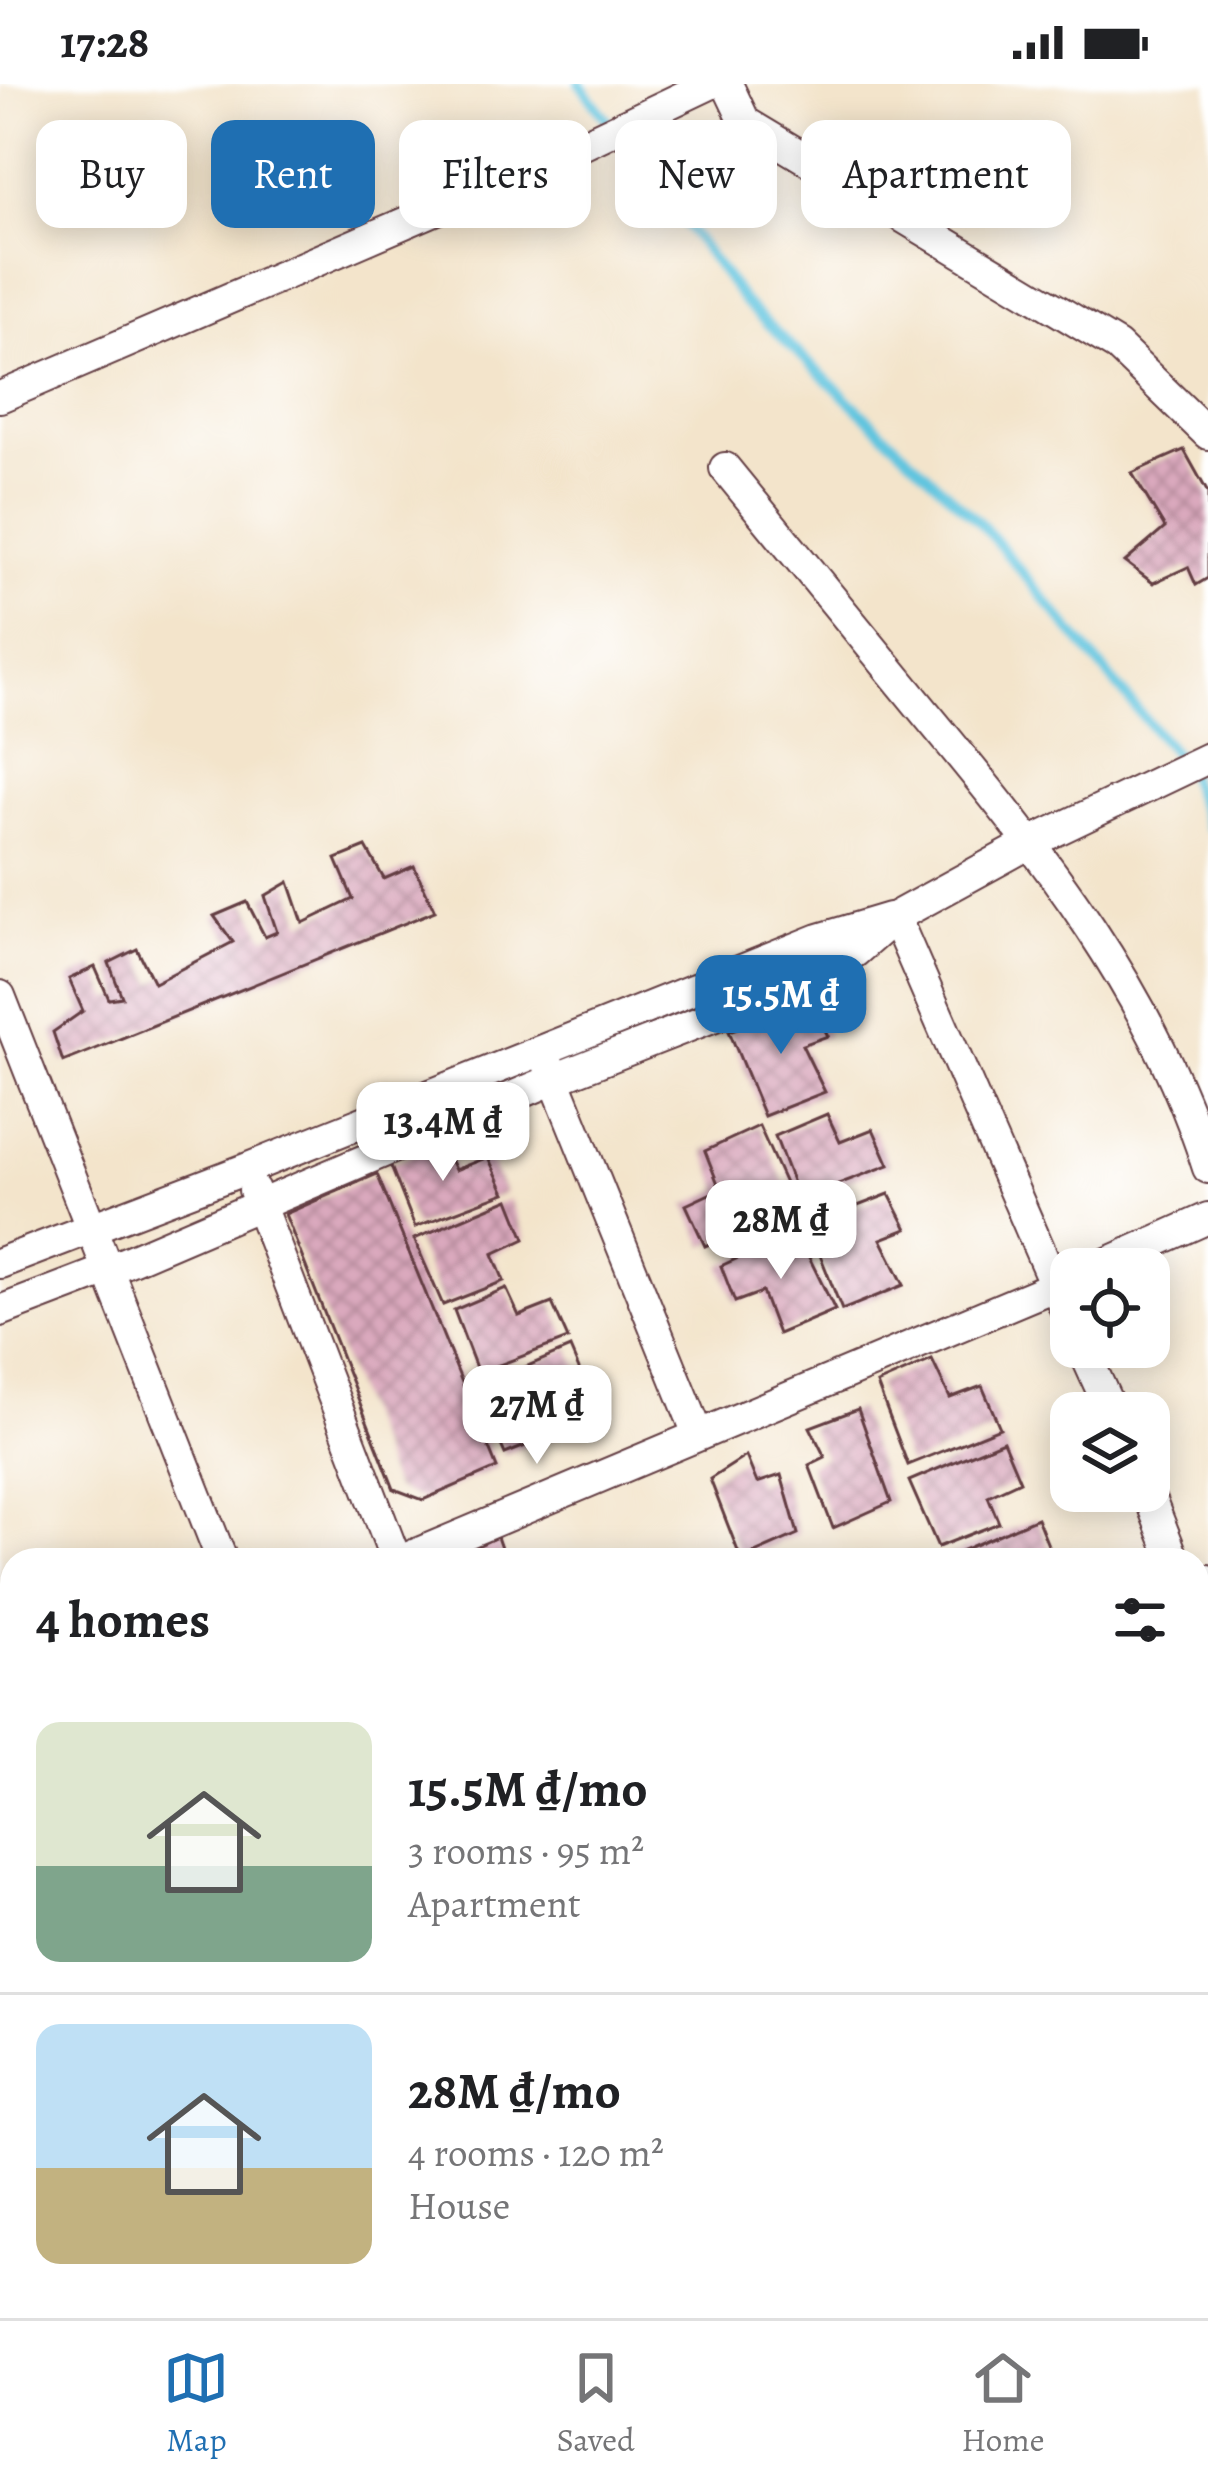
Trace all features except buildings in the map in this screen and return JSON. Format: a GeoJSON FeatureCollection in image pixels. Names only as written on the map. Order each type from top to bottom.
{"type":"FeatureCollection","features":[{"type":"Feature","properties":{"kind":"street"},"geometry":{"type":"LineString","coordinates":[[727,84],[745,122],[1117,346],[1208,434]]}},
{"type":"Feature","properties":{"kind":"street"},"geometry":{"type":"LineString","coordinates":[[0,397],[544,164],[697,90]]}},
{"type":"Feature","properties":{"kind":"street"},"geometry":{"type":"LineString","coordinates":[[725,468],[1032,842],[1142,1007],[1193,1120],[1208,1168]]}},
{"type":"Feature","properties":{"kind":"street"},"geometry":{"type":"LineString","coordinates":[[0,1311],[110,1269],[554,1079],[794,985],[855,952],[896,917],[1032,842],[1208,758]]}},
{"type":"Feature","properties":{"kind":"street"},"geometry":{"type":"LineString","coordinates":[[0,1263],[819,939],[896,917]]}},
{"type":"Feature","properties":{"kind":"street"},"geometry":{"type":"LineString","coordinates":[[896,917],[1050,1255]]}},
{"type":"Feature","properties":{"kind":"street"},"geometry":{"type":"LineString","coordinates":[[0,996],[218,1548]]}},
{"type":"Feature","properties":{"kind":"street"},"geometry":{"type":"LineString","coordinates":[[542,1049],[698,1434]]}},
{"type":"Feature","properties":{"kind":"street"},"geometry":{"type":"LineString","coordinates":[[246,1169],[394,1548]]}},
{"type":"Feature","properties":{"kind":"street"},"geometry":{"type":"LineString","coordinates":[[1141,1248],[1208,1218]]}},
{"type":"Feature","properties":{"kind":"street"},"geometry":{"type":"LineString","coordinates":[[427,1548],[1050,1288]]}},
{"type":"Feature","properties":{"kind":"street"},"geometry":{"type":"LineString","coordinates":[[1155,1512],[1169,1548]]}},
{"type":"Feature","properties":{"kind":"waterway"},"geometry":{"type":"LineString","coordinates":[[580,84],[746,304],[984,527],[1186,768],[1208,827]]}}]}
